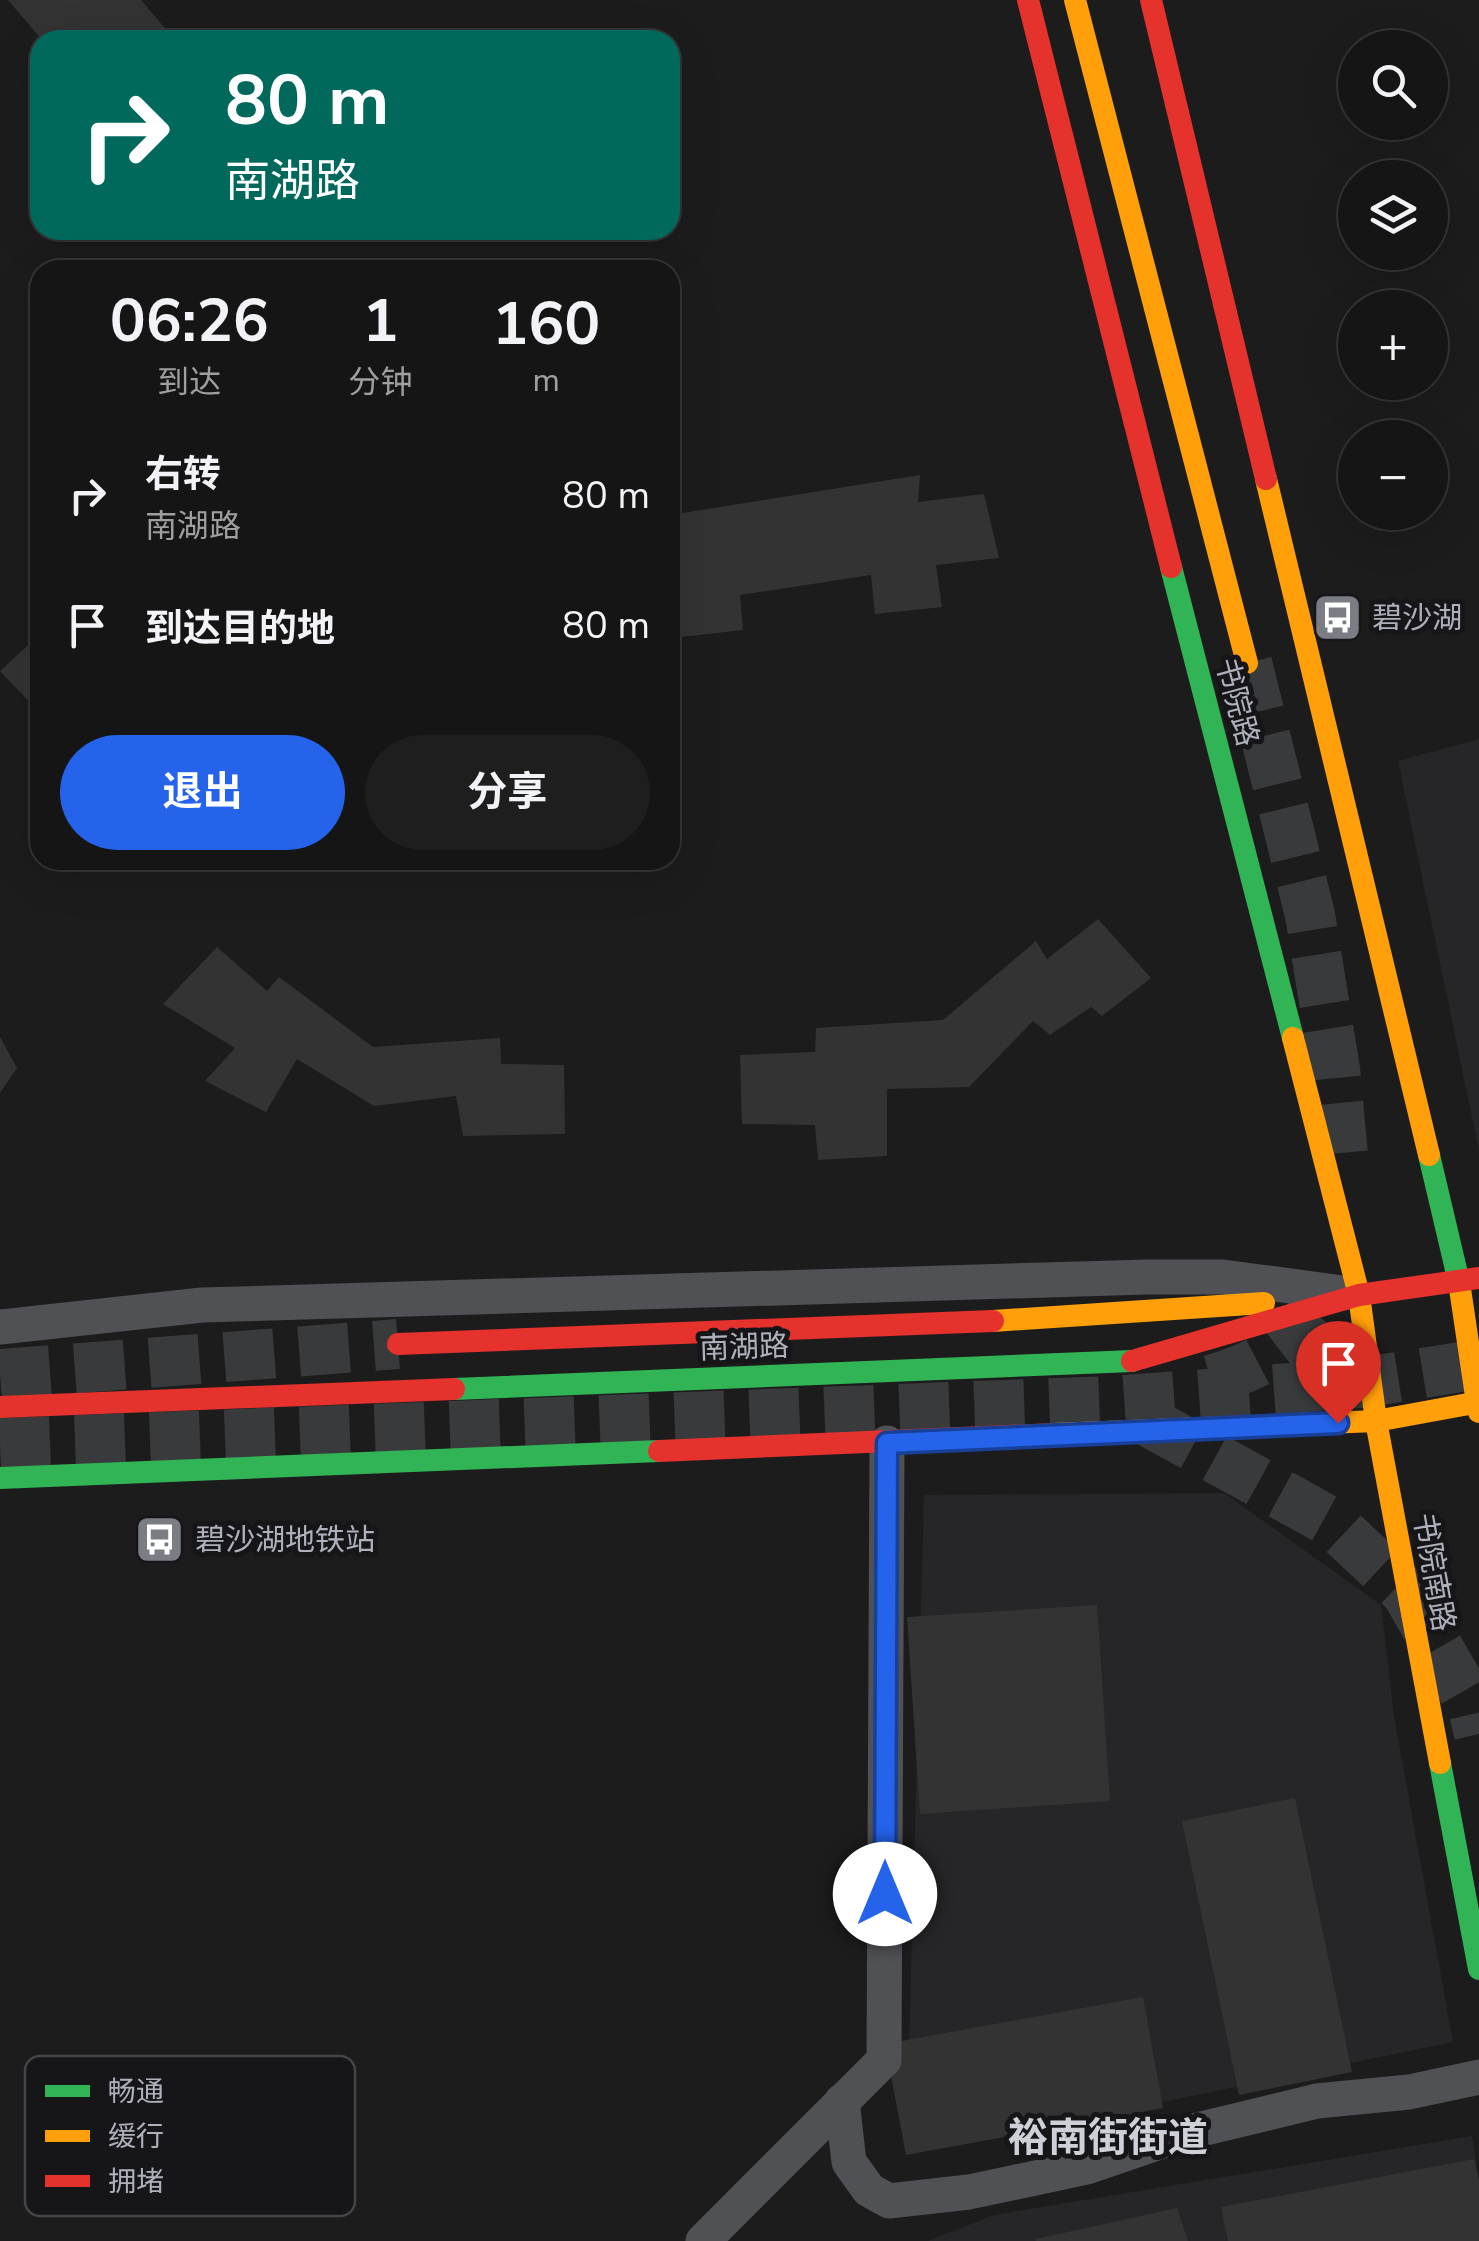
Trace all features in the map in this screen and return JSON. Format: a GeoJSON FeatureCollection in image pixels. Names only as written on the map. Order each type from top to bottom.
{"type":"FeatureCollection","features":[{"type":"Feature","properties":{"kind":"main road","name":"书院路"},"geometry":{"type":"LineString","coordinates":[[1028,0],[1359,1295],[1376,1421]]}},
{"type":"Feature","properties":{"kind":"main road"},"geometry":{"type":"LineString","coordinates":[[1075,0],[1247,663]]}},
{"type":"Feature","properties":{"kind":"main road"},"geometry":{"type":"LineString","coordinates":[[0,1478],[1376,1421],[1478,1406],[1469,1280],[1151,0]]}},
{"type":"Feature","properties":{"kind":"main road","name":"南湖路"},"geometry":{"type":"LineString","coordinates":[[0,1407],[1143,1362],[1359,1295],[1469,1280]]}},
{"type":"Feature","properties":{"kind":"main road"},"geometry":{"type":"LineString","coordinates":[[398,1344],[1076,1318],[1359,1295]]}},
{"type":"Feature","properties":{"kind":"main road","name":"书院南路"},"geometry":{"type":"LineString","coordinates":[[1376,1421],[1479,1969]]}},
{"type":"Feature","properties":{"kind":"street"},"geometry":{"type":"LineString","coordinates":[[0,1328],[202,1305],[1147,1277],[1223,1277],[1359,1295]]}},
{"type":"Feature","properties":{"kind":"street"},"geometry":{"type":"LineString","coordinates":[[703,2241],[884,2060],[887,1443]]}},
{"type":"Feature","properties":{"kind":"street"},"geometry":{"type":"LineString","coordinates":[[842,2101],[849,2162],[869,2190],[889,2201],[969,2192],[1087,2167],[1189,2132],[1317,2101],[1409,2092],[1479,2077]]}},
{"type":"Feature","properties":{"kind":"shaded area"},"geometry":{"type":"Polygon","coordinates":[[[1479,739],[1479,1151],[1398,761],[1479,739]]]}},
{"type":"Feature","properties":{"kind":"shaded area"},"geometry":{"type":"Polygon","coordinates":[[[1224,1493],[1381,1605],[1394,1716],[1453,2042],[906,2155],[924,1495],[1224,1493]]]}},
{"type":"Feature","properties":{"kind":"shaded area"},"geometry":{"type":"Polygon","coordinates":[[[1472,2136],[1479,2182],[1479,2241],[928,2241],[994,2215],[1472,2136]]]}},
{"type":"Feature","properties":{"kind":"building"},"geometry":{"type":"Polygon","coordinates":[[[8,0],[141,0],[166,30],[34,30],[8,0]]]}},
{"type":"Feature","properties":{"kind":"building"},"geometry":{"type":"Polygon","coordinates":[[[920,475],[918,502],[984,494],[999,558],[936,565],[942,607],[875,614],[871,575],[740,595],[743,630],[681,637],[680,513],[920,475]]]}},
{"type":"Feature","properties":{"kind":"building"},"geometry":{"type":"Polygon","coordinates":[[[30,643],[30,702],[0,671],[30,643]]]}},
{"type":"Feature","properties":{"kind":"building"},"geometry":{"type":"Polygon","coordinates":[[[1098,919],[1151,978],[1102,1016],[1091,1007],[1050,1035],[1033,1021],[969,1087],[887,1089],[887,1156],[818,1160],[815,1125],[742,1124],[740,1055],[815,1052],[816,1028],[943,1020],[1036,941],[1047,959],[1098,919]]]}},
{"type":"Feature","properties":{"kind":"building"},"geometry":{"type":"Polygon","coordinates":[[[217,947],[267,991],[279,977],[373,1047],[500,1038],[501,1064],[564,1065],[565,1134],[463,1136],[456,1096],[374,1106],[297,1059],[266,1112],[205,1081],[235,1048],[163,1004],[217,947]]]}},
{"type":"Feature","properties":{"kind":"building"},"geometry":{"type":"Polygon","coordinates":[[[0,1037],[17,1068],[0,1093],[0,1037]]]}},
{"type":"Feature","properties":{"kind":"building"},"geometry":{"type":"Polygon","coordinates":[[[1097,1605],[1110,1801],[920,1814],[907,1617],[1097,1605]]]}},
{"type":"Feature","properties":{"kind":"building"},"geometry":{"type":"Polygon","coordinates":[[[1295,1798],[1352,2072],[1239,2095],[1182,1821],[1295,1798]]]}},
{"type":"Feature","properties":{"kind":"building"},"geometry":{"type":"Polygon","coordinates":[[[1143,1997],[1163,2108],[906,2155],[885,2044],[1143,1997]]]}},
{"type":"Feature","properties":{"kind":"building"},"geometry":{"type":"Polygon","coordinates":[[[1474,2159],[1479,2180],[1479,2241],[1228,2241],[1221,2207],[1474,2159]]]}},
{"type":"Feature","properties":{"kind":"building"},"geometry":{"type":"Polygon","coordinates":[[[1177,2208],[1188,2241],[1036,2241],[1036,2239],[1177,2208]]]}},
{"type":"Feature","properties":{"kind":"tunnel"},"geometry":{"type":"LineString","coordinates":[[1247,663],[1310,915],[1335,1069],[1345,1176]]}},
{"type":"Feature","properties":{"kind":"tunnel"},"geometry":{"type":"LineString","coordinates":[[1211,1380],[1250,1366],[1280,1347],[1305,1323],[1327,1288]]}},
{"type":"Feature","properties":{"kind":"tunnel"},"geometry":{"type":"LineString","coordinates":[[0,1374],[398,1344]]}},
{"type":"Feature","properties":{"kind":"tunnel"},"geometry":{"type":"LineString","coordinates":[[0,1443],[1109,1401],[1361,1383],[1479,1364]]}},
{"type":"Feature","properties":{"kind":"tunnel"},"geometry":{"type":"LineString","coordinates":[[1149,1422],[1331,1522],[1406,1592],[1473,1708],[1479,1734]]}},
{"type":"Feature","properties":{"kind":"traffic: fast"},"geometry":{"type":"LineString","coordinates":[[1171,567],[1293,1038]]}},
{"type":"Feature","properties":{"kind":"traffic: fast"},"geometry":{"type":"LineString","coordinates":[[1429,1155],[1459,1282]]}},
{"type":"Feature","properties":{"kind":"traffic: fast"},"geometry":{"type":"LineString","coordinates":[[454,1389],[1132,1361]]}},
{"type":"Feature","properties":{"kind":"traffic: fast"},"geometry":{"type":"LineString","coordinates":[[0,1478],[659,1451]]}},
{"type":"Feature","properties":{"kind":"traffic: fast"},"geometry":{"type":"LineString","coordinates":[[1440,1763],[1479,1969]]}},
{"type":"Feature","properties":{"kind":"traffic: slow"},"geometry":{"type":"LineString","coordinates":[[1075,0],[1247,663]]}},
{"type":"Feature","properties":{"kind":"traffic: slow"},"geometry":{"type":"LineString","coordinates":[[1266,479],[1429,1155]]}},
{"type":"Feature","properties":{"kind":"traffic: slow"},"geometry":{"type":"LineString","coordinates":[[1293,1038],[1359,1295],[1376,1421],[1440,1763]]}},
{"type":"Feature","properties":{"kind":"traffic: slow"},"geometry":{"type":"LineString","coordinates":[[1459,1282],[1477,1403]]}},
{"type":"Feature","properties":{"kind":"traffic: slow"},"geometry":{"type":"LineString","coordinates":[[993,1321],[1264,1303]]}},
{"type":"Feature","properties":{"kind":"traffic: slow"},"geometry":{"type":"LineString","coordinates":[[1054,1434],[1376,1421],[1479,1402]]}},
{"type":"Feature","properties":{"kind":"traffic: slow"},"geometry":{"type":"LineString","coordinates":[[1477,1403],[1479,1412]]}},
{"type":"Feature","properties":{"kind":"traffic: jam"},"geometry":{"type":"LineString","coordinates":[[1028,0],[1171,567]]}},
{"type":"Feature","properties":{"kind":"traffic: jam"},"geometry":{"type":"LineString","coordinates":[[1151,0],[1266,479]]}},
{"type":"Feature","properties":{"kind":"traffic: jam"},"geometry":{"type":"LineString","coordinates":[[1132,1361],[1359,1295],[1479,1278]]}},
{"type":"Feature","properties":{"kind":"traffic: jam"},"geometry":{"type":"LineString","coordinates":[[398,1344],[993,1321]]}},
{"type":"Feature","properties":{"kind":"traffic: jam"},"geometry":{"type":"LineString","coordinates":[[0,1407],[454,1389]]}},
{"type":"Feature","properties":{"kind":"traffic: jam"},"geometry":{"type":"LineString","coordinates":[[659,1451],[1054,1434]]}},
{"type":"Feature","properties":{"kind":"place","name":"碧沙湖"},"geometry":{"type":"Point","coordinates":[1337,618]}},
{"type":"Feature","properties":{"kind":"place","name":"碧沙湖地铁站"},"geometry":{"type":"Point","coordinates":[160,1540]}},
{"type":"Feature","properties":{"kind":"district","name":"裕南街街道"},"geometry":{"type":"Point","coordinates":[1108,2137]}},
{"type":"Feature","properties":{"kind":"route"},"geometry":{"type":"LineString","coordinates":[[885,1894],[887,1443],[1338,1423]]}}]}
